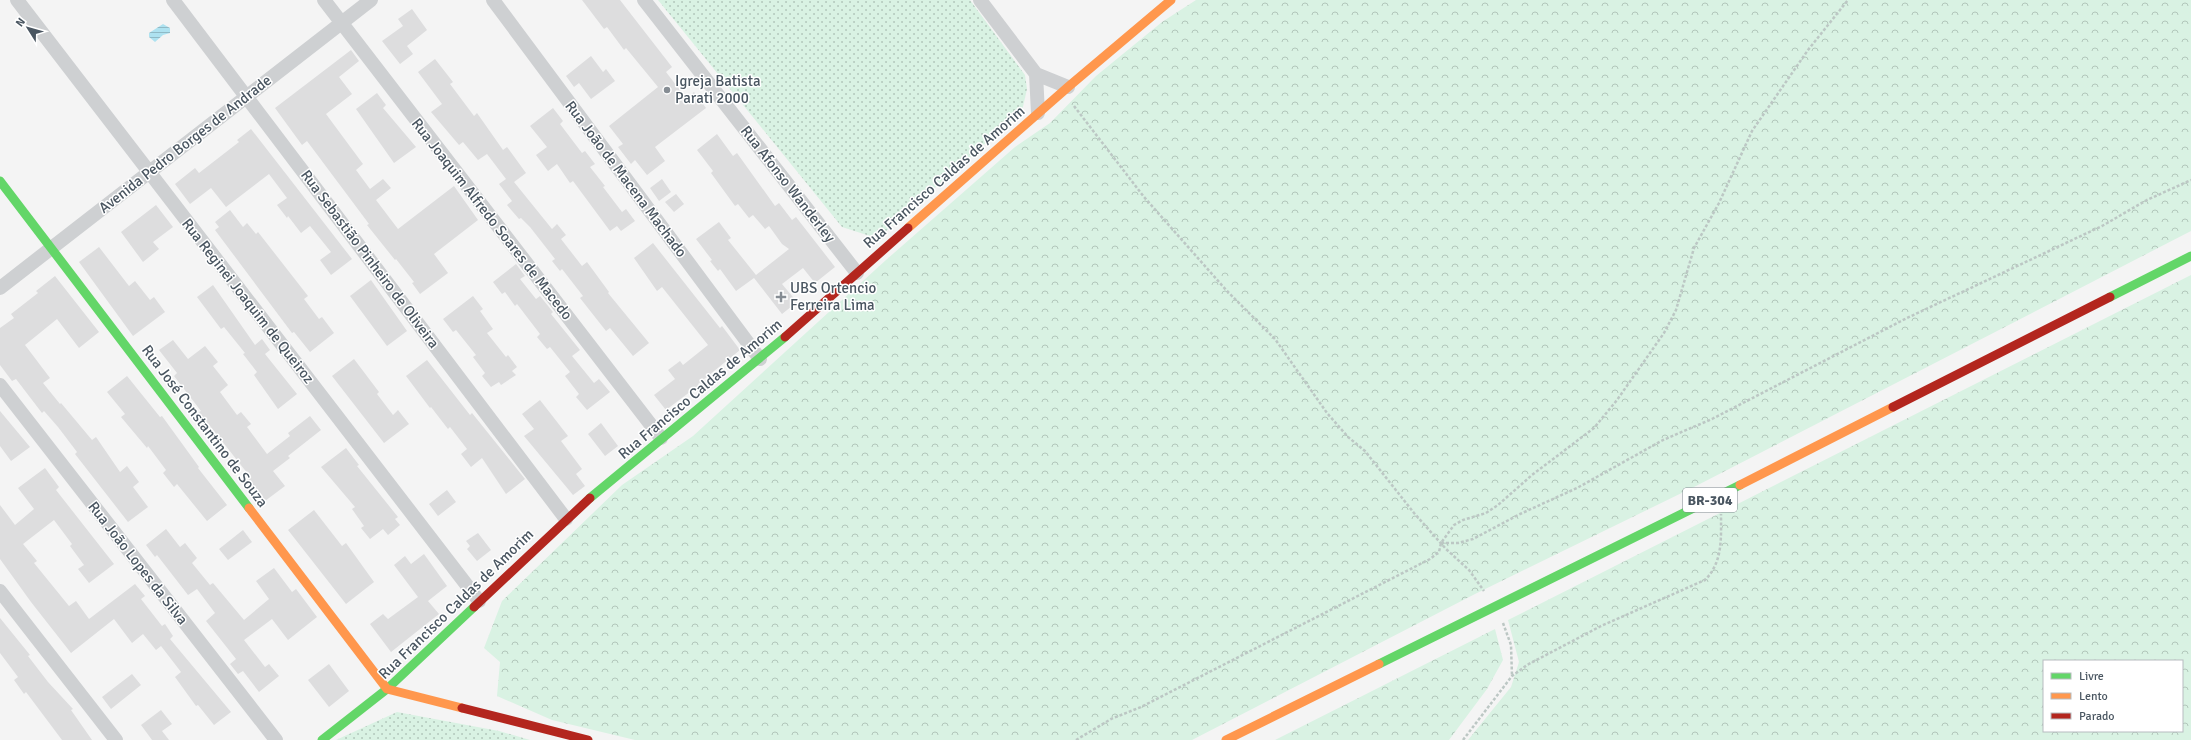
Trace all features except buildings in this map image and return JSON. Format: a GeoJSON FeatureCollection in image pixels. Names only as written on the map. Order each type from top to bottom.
{"type":"FeatureCollection","features":[{"type":"Feature","properties":{"kind":"main road","name":"Rua Francisco Caldas de Amorim"},"geometry":{"type":"LineString","coordinates":[[322,740],[387,689],[566,519],[660,438],[760,359],[1066,88],[1155,5],[1171,0]]}},
{"type":"Feature","properties":{"kind":"main road","name":"Rua José Constantino de Souza"},"geometry":{"type":"LineString","coordinates":[[0,181],[52,247],[387,689]]}},
{"type":"Feature","properties":{"kind":"main road","name":"BR-304"},"geometry":{"type":"LineString","coordinates":[[1226,740],[1721,494],[2191,256]]}},
{"type":"Feature","properties":{"kind":"main road"},"geometry":{"type":"LineString","coordinates":[[387,689],[588,740]]}},
{"type":"Feature","properties":{"kind":"street","name":"Rua Reginei Joaquim de Queiroz"},"geometry":{"type":"LineString","coordinates":[[17,0],[479,601]]}},
{"type":"Feature","properties":{"kind":"street","name":"Rua Sebastião Pinheiro de Oliveira"},"geometry":{"type":"LineString","coordinates":[[173,0],[566,519]]}},
{"type":"Feature","properties":{"kind":"street","name":"Rua Joaquim Alfredo Soares de Macedo"},"geometry":{"type":"LineString","coordinates":[[324,0],[660,438]]}},
{"type":"Feature","properties":{"kind":"street","name":"Avenida Pedro Borges de Andrade"},"geometry":{"type":"LineString","coordinates":[[0,288],[371,0]]}},
{"type":"Feature","properties":{"kind":"street","name":"Rua João de Macena Machado"},"geometry":{"type":"LineString","coordinates":[[493,0],[760,359]]}},
{"type":"Feature","properties":{"kind":"street","name":"Rua Afonso Wanderley"},"geometry":{"type":"LineString","coordinates":[[644,0],[857,273]]}},
{"type":"Feature","properties":{"kind":"street"},"geometry":{"type":"LineString","coordinates":[[980,0],[1036,74],[1066,88]]}},
{"type":"Feature","properties":{"kind":"street"},"geometry":{"type":"LineString","coordinates":[[1036,74],[1038,113]]}},
{"type":"Feature","properties":{"kind":"street","name":"Rua João Lopes da Silva"},"geometry":{"type":"LineString","coordinates":[[0,385],[276,740]]}},
{"type":"Feature","properties":{"kind":"street"},"geometry":{"type":"LineString","coordinates":[[0,591],[116,740]]}},
{"type":"Feature","properties":{"kind":"path"},"geometry":{"type":"LineString","coordinates":[[1076,740],[1111,719],[1141,707],[1430,559],[1439,552],[1441,543],[1454,525],[1463,520],[1486,513],[1498,505],[1532,475],[1594,428],[1617,400],[1664,333],[1673,316],[1694,248],[1719,203],[1752,131],[1808,50],[1848,0]]}},
{"type":"Feature","properties":{"kind":"path"},"geometry":{"type":"LineString","coordinates":[[1066,88],[1087,124],[1144,197],[1227,291],[1275,339],[1327,413],[1348,437],[1365,451],[1414,513],[1441,543],[1469,570],[1485,593],[1498,605],[1511,645],[1512,676]]}},
{"type":"Feature","properties":{"kind":"path"},"geometry":{"type":"LineString","coordinates":[[1441,543],[1458,543],[1473,539],[1520,514],[1577,488],[1663,440],[1718,416],[1907,318],[2102,226],[2147,200],[2191,180]]}},
{"type":"Feature","properties":{"kind":"path"},"geometry":{"type":"LineString","coordinates":[[1463,740],[1512,676],[1527,665],[1601,626],[1705,580],[1711,574],[1720,556],[1721,494]]}},
{"type":"Feature","properties":{"kind":"green space"},"geometry":{"type":"Polygon","coordinates":[[[658,0],[970,0],[1025,75],[1027,89],[1022,111],[885,232],[870,236],[842,227],[658,0]]]}},
{"type":"Feature","properties":{"kind":"green space"},"geometry":{"type":"Polygon","coordinates":[[[1196,0],[2191,0],[2191,231],[1696,486],[1475,594],[1192,740],[635,740],[552,720],[497,696],[500,662],[484,648],[502,601],[622,485],[693,436],[886,260],[1015,147],[1050,123],[1096,76],[1162,22],[1196,0]]]}},
{"type":"Feature","properties":{"kind":"green space"},"geometry":{"type":"Polygon","coordinates":[[[2191,275],[2191,740],[1468,740],[1511,687],[1519,662],[1508,620],[2191,275]]]}},
{"type":"Feature","properties":{"kind":"green space"},"geometry":{"type":"Polygon","coordinates":[[[1495,629],[1503,660],[1487,689],[1449,740],[1275,740],[1495,629]]]}},
{"type":"Feature","properties":{"kind":"green space"},"geometry":{"type":"Polygon","coordinates":[[[397,712],[499,731],[530,740],[336,740],[397,712]]]}},
{"type":"Feature","properties":{"kind":"water"},"geometry":{"type":"Polygon","coordinates":[[[163,24],[170,28],[170,33],[163,35],[155,42],[149,37],[149,33],[163,24]]]}},
{"type":"Feature","properties":{"kind":"traffic: fast"},"geometry":{"type":"LineString","coordinates":[[0,181],[249,508]]}},
{"type":"Feature","properties":{"kind":"traffic: fast"},"geometry":{"type":"LineString","coordinates":[[2110,297],[2191,256]]}},
{"type":"Feature","properties":{"kind":"traffic: fast"},"geometry":{"type":"LineString","coordinates":[[590,498],[785,337]]}},
{"type":"Feature","properties":{"kind":"traffic: fast"},"geometry":{"type":"LineString","coordinates":[[1379,664],[1740,485]]}},
{"type":"Feature","properties":{"kind":"traffic: fast"},"geometry":{"type":"LineString","coordinates":[[322,740],[387,689],[474,607]]}},
{"type":"Feature","properties":{"kind":"traffic: slow"},"geometry":{"type":"LineString","coordinates":[[908,228],[1068,87],[1171,0]]}},
{"type":"Feature","properties":{"kind":"traffic: slow"},"geometry":{"type":"LineString","coordinates":[[1740,485],[1893,407]]}},
{"type":"Feature","properties":{"kind":"traffic: slow"},"geometry":{"type":"LineString","coordinates":[[249,508],[387,689],[462,708]]}},
{"type":"Feature","properties":{"kind":"traffic: slow"},"geometry":{"type":"LineString","coordinates":[[1226,740],[1379,664]]}},
{"type":"Feature","properties":{"kind":"traffic: jam"},"geometry":{"type":"LineString","coordinates":[[785,337],[908,228]]}},
{"type":"Feature","properties":{"kind":"traffic: jam"},"geometry":{"type":"LineString","coordinates":[[1893,407],[2110,297]]}},
{"type":"Feature","properties":{"kind":"traffic: jam"},"geometry":{"type":"LineString","coordinates":[[474,607],[590,498]]}},
{"type":"Feature","properties":{"kind":"traffic: jam"},"geometry":{"type":"LineString","coordinates":[[462,708],[588,740]]}},
{"type":"Feature","properties":{"kind":"place","name":"Igreja Batista Parati 2000"},"geometry":{"type":"Point","coordinates":[667,90]}},
{"type":"Feature","properties":{"kind":"place","name":"UBS Ortencio Ferreira Lima"},"geometry":{"type":"Point","coordinates":[781,297]}}]}
